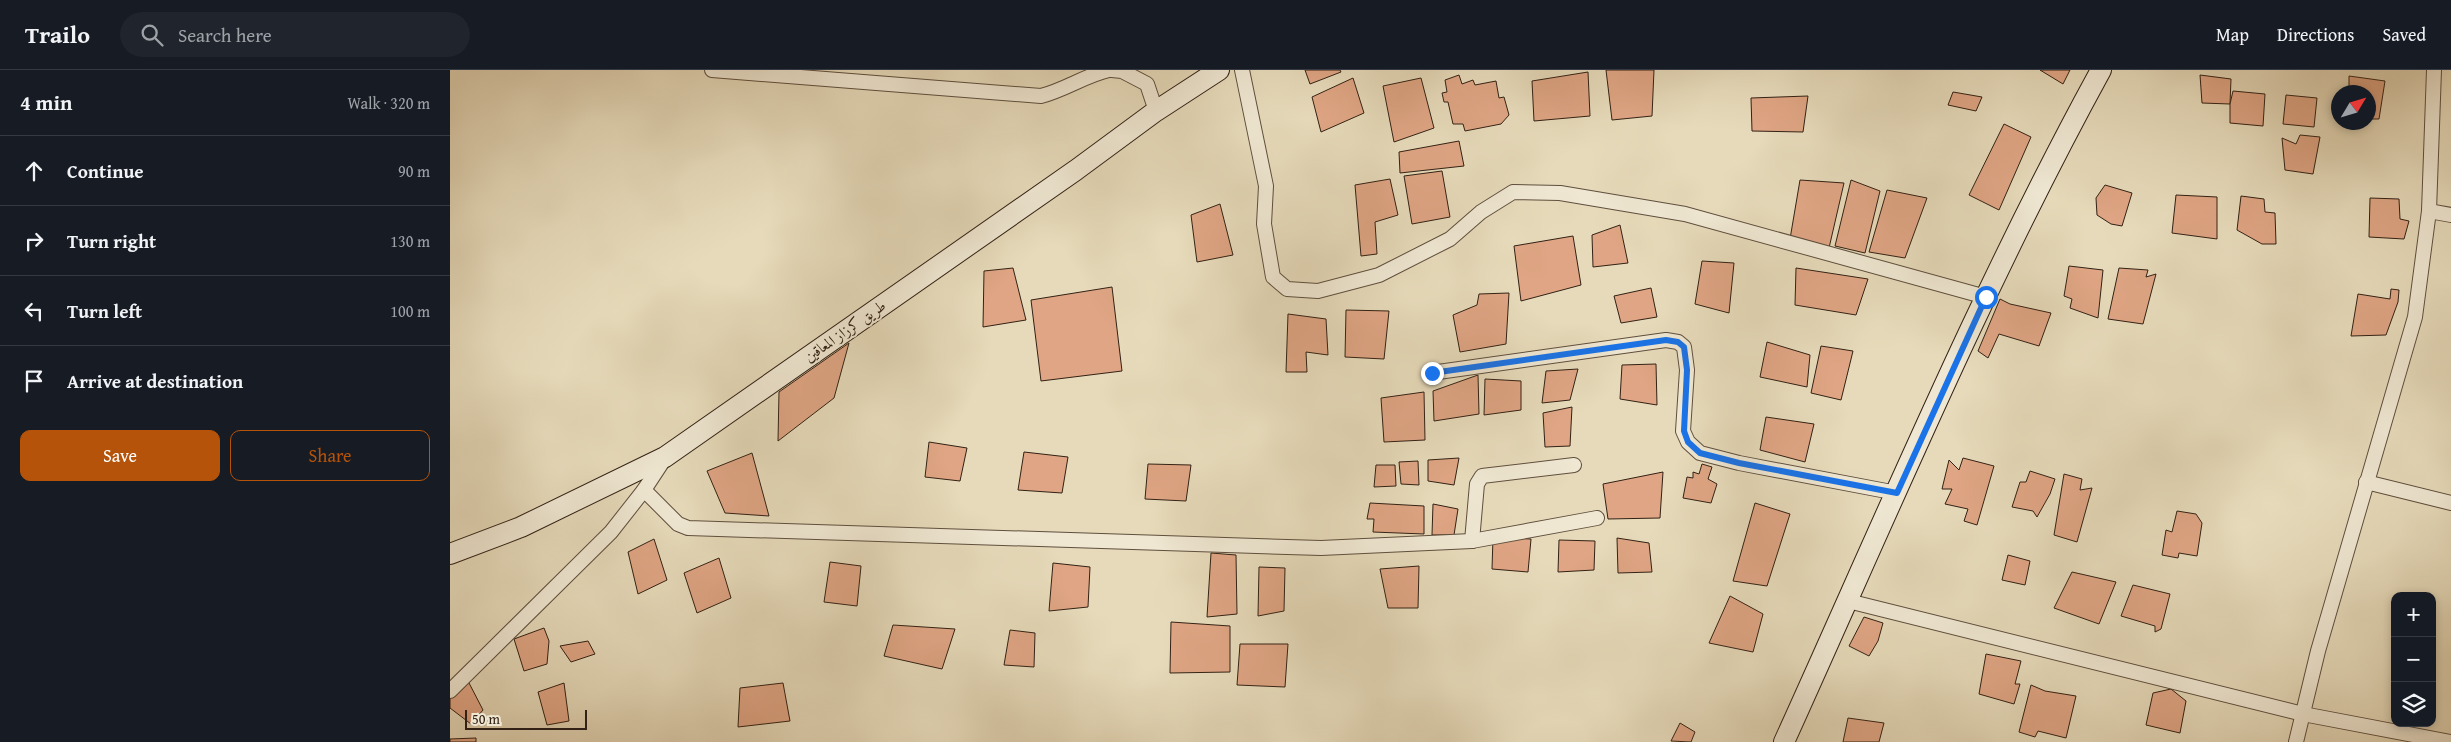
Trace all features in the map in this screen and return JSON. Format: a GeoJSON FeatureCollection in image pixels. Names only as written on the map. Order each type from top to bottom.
{"type":"FeatureCollection","features":[{"type":"Feature","properties":{"kind":"street"},"geometry":{"type":"LineString","coordinates":[[712,70],[1041,96],[1063,90],[1098,72],[1110,70],[1122,71],[1147,84]]}},
{"type":"Feature","properties":{"kind":"street"},"geometry":{"type":"LineString","coordinates":[[1144,70],[1156,111]]}},
{"type":"Feature","properties":{"kind":"street","name":"طريق كرزاز المعاقين"},"geometry":{"type":"LineString","coordinates":[[450,554],[521,527],[665,457],[1076,170],[1156,111],[1219,70]]}},
{"type":"Feature","properties":{"kind":"street"},"geometry":{"type":"LineString","coordinates":[[1242,70],[1266,186],[1264,224],[1273,277],[1287,289],[1318,291],[1379,276],[1450,238],[1481,212],[1513,192],[1560,193],[1685,214],[1986,297]]}},
{"type":"Feature","properties":{"kind":"street"},"geometry":{"type":"LineString","coordinates":[[1784,742],[1986,297],[2065,137],[2102,70]]}},
{"type":"Feature","properties":{"kind":"street"},"geometry":{"type":"LineString","coordinates":[[2296,742],[2318,651],[2366,482],[2392,403],[2415,317],[2429,211],[2434,70]]}},
{"type":"Feature","properties":{"kind":"street"},"geometry":{"type":"LineString","coordinates":[[2429,211],[2451,215]]}},
{"type":"Feature","properties":{"kind":"street"},"geometry":{"type":"LineString","coordinates":[[1432,373],[1596,348],[1666,340],[1678,342],[1684,347],[1687,370],[1684,431],[1688,442],[1700,453],[1739,463],[1897,493]]}},
{"type":"Feature","properties":{"kind":"street"},"geometry":{"type":"LineString","coordinates":[[450,691],[611,532],[644,490],[665,457]]}},
{"type":"Feature","properties":{"kind":"street"},"geometry":{"type":"LineString","coordinates":[[1472,541],[1477,484],[1482,476],[1574,465]]}},
{"type":"Feature","properties":{"kind":"street"},"geometry":{"type":"LineString","coordinates":[[2366,482],[2451,503]]}},
{"type":"Feature","properties":{"kind":"street"},"geometry":{"type":"LineString","coordinates":[[644,490],[678,524],[701,530],[1032,538],[1321,548],[1472,541],[1597,518]]}},
{"type":"Feature","properties":{"kind":"street"},"geometry":{"type":"LineString","coordinates":[[1848,601],[2303,714],[2450,742]]}},
{"type":"Feature","properties":{"kind":"building"},"geometry":{"type":"Polygon","coordinates":[[[1305,70],[1340,70],[1341,72],[1310,84],[1305,70]]]}},
{"type":"Feature","properties":{"kind":"building"},"geometry":{"type":"Polygon","coordinates":[[[1606,70],[1654,70],[1652,116],[1612,120],[1606,70]]]}},
{"type":"Feature","properties":{"kind":"building"},"geometry":{"type":"Polygon","coordinates":[[[2040,70],[2070,70],[2063,84],[2040,70]]]}},
{"type":"Feature","properties":{"kind":"building"},"geometry":{"type":"Polygon","coordinates":[[[1588,72],[1590,116],[1534,121],[1532,81],[1588,72]]]}},
{"type":"Feature","properties":{"kind":"building"},"geometry":{"type":"Polygon","coordinates":[[[1459,75],[1462,84],[1473,80],[1475,85],[1496,81],[1499,98],[1504,97],[1509,115],[1501,124],[1465,131],[1463,124],[1453,124],[1448,102],[1444,102],[1442,93],[1447,92],[1445,80],[1459,75]]]}},
{"type":"Feature","properties":{"kind":"building"},"geometry":{"type":"Polygon","coordinates":[[[2200,75],[2231,79],[2230,104],[2202,103],[2200,75]]]}},
{"type":"Feature","properties":{"kind":"building"},"geometry":{"type":"Polygon","coordinates":[[[2349,76],[2385,81],[2379,119],[2376,119],[2376,85],[2349,85],[2349,76]]]}},
{"type":"Feature","properties":{"kind":"building"},"geometry":{"type":"Polygon","coordinates":[[[1353,78],[1364,113],[1321,132],[1312,97],[1353,78]]]}},
{"type":"Feature","properties":{"kind":"building"},"geometry":{"type":"Polygon","coordinates":[[[1421,78],[1434,128],[1394,142],[1383,86],[1421,78]]]}},
{"type":"Feature","properties":{"kind":"building"},"geometry":{"type":"Polygon","coordinates":[[[2233,91],[2265,94],[2263,126],[2230,123],[2230,104],[2233,91]]]}},
{"type":"Feature","properties":{"kind":"building"},"geometry":{"type":"Polygon","coordinates":[[[1953,92],[1982,97],[1976,111],[1948,105],[1953,92]]]}},
{"type":"Feature","properties":{"kind":"building"},"geometry":{"type":"Polygon","coordinates":[[[2286,95],[2317,98],[2314,127],[2283,124],[2286,95]]]}},
{"type":"Feature","properties":{"kind":"building"},"geometry":{"type":"Polygon","coordinates":[[[1808,96],[1803,132],[1752,131],[1751,98],[1808,96]]]}},
{"type":"Feature","properties":{"kind":"building"},"geometry":{"type":"Polygon","coordinates":[[[2004,124],[2031,137],[1999,210],[1969,195],[2004,124]]]}},
{"type":"Feature","properties":{"kind":"building"},"geometry":{"type":"Polygon","coordinates":[[[2300,135],[2320,137],[2313,174],[2285,170],[2282,138],[2296,144],[2300,135]]]}},
{"type":"Feature","properties":{"kind":"building"},"geometry":{"type":"Polygon","coordinates":[[[1459,141],[1464,166],[1400,173],[1399,152],[1459,141]]]}},
{"type":"Feature","properties":{"kind":"building"},"geometry":{"type":"Polygon","coordinates":[[[1442,171],[1450,217],[1412,224],[1404,176],[1442,171]]]}},
{"type":"Feature","properties":{"kind":"building"},"geometry":{"type":"Polygon","coordinates":[[[1390,179],[1398,215],[1375,222],[1377,254],[1361,256],[1355,185],[1390,179]]]}},
{"type":"Feature","properties":{"kind":"building"},"geometry":{"type":"Polygon","coordinates":[[[1800,180],[1844,183],[1829,248],[1790,239],[1800,180]]]}},
{"type":"Feature","properties":{"kind":"building"},"geometry":{"type":"Polygon","coordinates":[[[1851,180],[1880,191],[1865,253],[1835,246],[1851,180]]]}},
{"type":"Feature","properties":{"kind":"building"},"geometry":{"type":"Polygon","coordinates":[[[2105,185],[2132,193],[2122,226],[2111,224],[2097,215],[2096,198],[2105,185]]]}},
{"type":"Feature","properties":{"kind":"building"},"geometry":{"type":"Polygon","coordinates":[[[1887,190],[1927,198],[1905,258],[1869,252],[1887,190]]]}},
{"type":"Feature","properties":{"kind":"building"},"geometry":{"type":"Polygon","coordinates":[[[2176,195],[2217,197],[2217,239],[2172,233],[2176,195]]]}},
{"type":"Feature","properties":{"kind":"building"},"geometry":{"type":"Polygon","coordinates":[[[2241,196],[2264,199],[2265,212],[2275,213],[2276,244],[2262,244],[2237,230],[2241,196]]]}},
{"type":"Feature","properties":{"kind":"building"},"geometry":{"type":"Polygon","coordinates":[[[2370,198],[2399,199],[2400,219],[2409,221],[2404,239],[2369,237],[2370,198]]]}},
{"type":"Feature","properties":{"kind":"building"},"geometry":{"type":"Polygon","coordinates":[[[1220,204],[1233,255],[1197,262],[1191,215],[1220,204]]]}},
{"type":"Feature","properties":{"kind":"building"},"geometry":{"type":"Polygon","coordinates":[[[1620,225],[1628,263],[1593,267],[1592,235],[1620,225]]]}},
{"type":"Feature","properties":{"kind":"building"},"geometry":{"type":"Polygon","coordinates":[[[1573,236],[1581,285],[1521,301],[1514,246],[1573,236]]]}},
{"type":"Feature","properties":{"kind":"building"},"geometry":{"type":"Polygon","coordinates":[[[1702,261],[1734,263],[1729,313],[1695,304],[1702,261]]]}},
{"type":"Feature","properties":{"kind":"building"},"geometry":{"type":"Polygon","coordinates":[[[2069,266],[2103,270],[2098,318],[2070,308],[2072,299],[2064,296],[2069,266]]]}},
{"type":"Feature","properties":{"kind":"building"},"geometry":{"type":"Polygon","coordinates":[[[1013,268],[1026,320],[983,327],[984,271],[1013,268]]]}},
{"type":"Feature","properties":{"kind":"building"},"geometry":{"type":"Polygon","coordinates":[[[1796,268],[1868,279],[1856,315],[1795,305],[1796,268]]]}},
{"type":"Feature","properties":{"kind":"building"},"geometry":{"type":"Polygon","coordinates":[[[2119,268],[2148,270],[2146,277],[2156,274],[2143,324],[2108,319],[2119,268]]]}},
{"type":"Feature","properties":{"kind":"building"},"geometry":{"type":"Polygon","coordinates":[[[1112,287],[1122,371],[1041,381],[1031,300],[1112,287]]]}},
{"type":"Feature","properties":{"kind":"building"},"geometry":{"type":"Polygon","coordinates":[[[1651,288],[1657,317],[1621,323],[1614,296],[1651,288]]]}},
{"type":"Feature","properties":{"kind":"building"},"geometry":{"type":"Polygon","coordinates":[[[2391,289],[2399,290],[2398,302],[2386,335],[2351,336],[2358,294],[2390,299],[2391,289]]]}},
{"type":"Feature","properties":{"kind":"building"},"geometry":{"type":"Polygon","coordinates":[[[1509,293],[1506,344],[1460,352],[1453,315],[1477,305],[1479,294],[1509,293]]]}},
{"type":"Feature","properties":{"kind":"building"},"geometry":{"type":"Polygon","coordinates":[[[2000,299],[2010,304],[2051,313],[2039,346],[1999,334],[1988,358],[1978,351],[2000,299]]]}},
{"type":"Feature","properties":{"kind":"building"},"geometry":{"type":"Polygon","coordinates":[[[1346,310],[1389,311],[1384,359],[1345,357],[1346,310]]]}},
{"type":"Feature","properties":{"kind":"building"},"geometry":{"type":"Polygon","coordinates":[[[1288,314],[1326,319],[1328,355],[1306,352],[1307,372],[1286,372],[1288,314]]]}},
{"type":"Feature","properties":{"kind":"building"},"geometry":{"type":"Polygon","coordinates":[[[1767,342],[1810,355],[1807,387],[1760,377],[1767,342]]]}},
{"type":"Feature","properties":{"kind":"building"},"geometry":{"type":"Polygon","coordinates":[[[849,343],[834,398],[778,441],[779,392],[849,343]]]}},
{"type":"Feature","properties":{"kind":"building"},"geometry":{"type":"Polygon","coordinates":[[[1821,346],[1853,351],[1841,400],[1811,393],[1821,346]]]}},
{"type":"Feature","properties":{"kind":"building"},"geometry":{"type":"Polygon","coordinates":[[[1656,364],[1657,405],[1620,399],[1622,365],[1656,364]]]}},
{"type":"Feature","properties":{"kind":"building"},"geometry":{"type":"Polygon","coordinates":[[[1578,369],[1570,400],[1542,403],[1546,371],[1578,369]]]}},
{"type":"Feature","properties":{"kind":"building"},"geometry":{"type":"Polygon","coordinates":[[[1478,375],[1479,414],[1434,421],[1433,391],[1478,375]]]}},
{"type":"Feature","properties":{"kind":"building"},"geometry":{"type":"Polygon","coordinates":[[[1485,379],[1521,381],[1521,410],[1484,415],[1485,379]]]}},
{"type":"Feature","properties":{"kind":"building"},"geometry":{"type":"Polygon","coordinates":[[[1424,392],[1425,440],[1384,442],[1381,398],[1424,392]]]}},
{"type":"Feature","properties":{"kind":"building"},"geometry":{"type":"Polygon","coordinates":[[[1572,407],[1570,446],[1545,447],[1543,413],[1572,407]]]}},
{"type":"Feature","properties":{"kind":"building"},"geometry":{"type":"Polygon","coordinates":[[[1766,417],[1814,424],[1805,462],[1760,450],[1766,417]]]}},
{"type":"Feature","properties":{"kind":"building"},"geometry":{"type":"Polygon","coordinates":[[[929,442],[967,448],[960,481],[925,477],[929,442]]]}},
{"type":"Feature","properties":{"kind":"building"},"geometry":{"type":"Polygon","coordinates":[[[1024,452],[1068,457],[1062,493],[1018,490],[1024,452]]]}},
{"type":"Feature","properties":{"kind":"building"},"geometry":{"type":"Polygon","coordinates":[[[752,453],[769,516],[725,513],[707,471],[752,453]]]}},
{"type":"Feature","properties":{"kind":"building"},"geometry":{"type":"Polygon","coordinates":[[[1459,458],[1454,485],[1428,481],[1428,460],[1459,458]]]}},
{"type":"Feature","properties":{"kind":"building"},"geometry":{"type":"Polygon","coordinates":[[[1963,458],[1994,466],[1977,525],[1964,521],[1968,509],[1945,504],[1952,489],[1942,489],[1949,460],[1959,470],[1963,458]]]}},
{"type":"Feature","properties":{"kind":"building"},"geometry":{"type":"Polygon","coordinates":[[[1418,461],[1419,485],[1401,484],[1399,462],[1418,461]]]}},
{"type":"Feature","properties":{"kind":"building"},"geometry":{"type":"Polygon","coordinates":[[[1148,464],[1191,465],[1186,501],[1145,499],[1148,464]]]}},
{"type":"Feature","properties":{"kind":"building"},"geometry":{"type":"Polygon","coordinates":[[[1702,464],[1712,467],[1708,479],[1717,484],[1711,503],[1683,498],[1687,477],[1693,478],[1693,472],[1699,474],[1702,464]]]}},
{"type":"Feature","properties":{"kind":"building"},"geometry":{"type":"Polygon","coordinates":[[[1376,465],[1395,465],[1396,486],[1374,487],[1376,465]]]}},
{"type":"Feature","properties":{"kind":"building"},"geometry":{"type":"Polygon","coordinates":[[[2030,471],[2055,479],[2050,494],[2037,517],[2033,511],[2012,507],[2020,482],[2026,482],[2030,471]]]}},
{"type":"Feature","properties":{"kind":"building"},"geometry":{"type":"Polygon","coordinates":[[[1663,472],[1660,518],[1608,519],[1603,484],[1663,472]]]}},
{"type":"Feature","properties":{"kind":"building"},"geometry":{"type":"Polygon","coordinates":[[[2064,474],[2082,479],[2080,490],[2092,488],[2077,542],[2054,535],[2064,474]]]}},
{"type":"Feature","properties":{"kind":"building"},"geometry":{"type":"Polygon","coordinates":[[[1370,503],[1424,506],[1424,534],[1373,532],[1374,519],[1367,519],[1370,503]]]}},
{"type":"Feature","properties":{"kind":"building"},"geometry":{"type":"Polygon","coordinates":[[[1755,503],[1790,514],[1767,586],[1733,581],[1755,503]]]}},
{"type":"Feature","properties":{"kind":"building"},"geometry":{"type":"Polygon","coordinates":[[[1433,504],[1458,509],[1454,535],[1432,535],[1433,504]]]}},
{"type":"Feature","properties":{"kind":"building"},"geometry":{"type":"Polygon","coordinates":[[[2177,511],[2196,514],[2202,523],[2197,556],[2179,553],[2178,558],[2162,555],[2166,530],[2172,532],[2177,511]]]}},
{"type":"Feature","properties":{"kind":"building"},"geometry":{"type":"Polygon","coordinates":[[[1493,537],[1531,539],[1528,572],[1492,569],[1493,537]]]}},
{"type":"Feature","properties":{"kind":"building"},"geometry":{"type":"Polygon","coordinates":[[[1617,538],[1649,543],[1652,572],[1618,573],[1617,538]]]}},
{"type":"Feature","properties":{"kind":"building"},"geometry":{"type":"Polygon","coordinates":[[[654,539],[667,580],[638,594],[628,552],[654,539]]]}},
{"type":"Feature","properties":{"kind":"building"},"geometry":{"type":"Polygon","coordinates":[[[1559,540],[1595,541],[1594,570],[1558,572],[1559,540]]]}},
{"type":"Feature","properties":{"kind":"building"},"geometry":{"type":"Polygon","coordinates":[[[1211,553],[1236,555],[1237,614],[1207,617],[1211,553]]]}},
{"type":"Feature","properties":{"kind":"building"},"geometry":{"type":"Polygon","coordinates":[[[2008,555],[2030,561],[2025,585],[2002,580],[2008,555]]]}},
{"type":"Feature","properties":{"kind":"building"},"geometry":{"type":"Polygon","coordinates":[[[719,558],[731,598],[697,613],[684,573],[719,558]]]}},
{"type":"Feature","properties":{"kind":"building"},"geometry":{"type":"Polygon","coordinates":[[[830,562],[861,566],[857,606],[824,602],[830,562]]]}},
{"type":"Feature","properties":{"kind":"building"},"geometry":{"type":"Polygon","coordinates":[[[1053,563],[1090,567],[1088,607],[1049,611],[1053,563]]]}},
{"type":"Feature","properties":{"kind":"building"},"geometry":{"type":"Polygon","coordinates":[[[1419,566],[1418,608],[1388,608],[1380,569],[1419,566]]]}},
{"type":"Feature","properties":{"kind":"building"},"geometry":{"type":"Polygon","coordinates":[[[1259,567],[1285,568],[1284,611],[1258,616],[1259,567]]]}},
{"type":"Feature","properties":{"kind":"building"},"geometry":{"type":"Polygon","coordinates":[[[2072,572],[2116,582],[2099,624],[2054,608],[2072,572]]]}},
{"type":"Feature","properties":{"kind":"building"},"geometry":{"type":"Polygon","coordinates":[[[2133,585],[2170,594],[2161,629],[2155,632],[2155,626],[2121,616],[2133,585]]]}},
{"type":"Feature","properties":{"kind":"building"},"geometry":{"type":"Polygon","coordinates":[[[1730,596],[1763,614],[1753,652],[1709,643],[1730,596]]]}},
{"type":"Feature","properties":{"kind":"building"},"geometry":{"type":"Polygon","coordinates":[[[1864,617],[1883,623],[1878,641],[1869,656],[1849,646],[1864,617]]]}},
{"type":"Feature","properties":{"kind":"building"},"geometry":{"type":"Polygon","coordinates":[[[1171,622],[1230,626],[1230,672],[1170,673],[1171,622]]]}},
{"type":"Feature","properties":{"kind":"building"},"geometry":{"type":"Polygon","coordinates":[[[893,625],[955,629],[942,669],[884,656],[893,625]]]}},
{"type":"Feature","properties":{"kind":"building"},"geometry":{"type":"Polygon","coordinates":[[[544,628],[549,641],[547,664],[524,671],[514,639],[544,628]]]}},
{"type":"Feature","properties":{"kind":"building"},"geometry":{"type":"Polygon","coordinates":[[[1010,630],[1035,633],[1034,667],[1004,665],[1010,630]]]}},
{"type":"Feature","properties":{"kind":"building"},"geometry":{"type":"Polygon","coordinates":[[[588,641],[595,654],[571,662],[560,646],[588,641]]]}},
{"type":"Feature","properties":{"kind":"building"},"geometry":{"type":"Polygon","coordinates":[[[1240,644],[1288,644],[1285,687],[1237,685],[1240,644]]]}},
{"type":"Feature","properties":{"kind":"building"},"geometry":{"type":"Polygon","coordinates":[[[1986,654],[2021,661],[2015,684],[2020,684],[2014,704],[1979,694],[1986,654]]]}},
{"type":"Feature","properties":{"kind":"building"},"geometry":{"type":"Polygon","coordinates":[[[468,681],[483,710],[471,724],[450,708],[450,699],[468,681]]]}},
{"type":"Feature","properties":{"kind":"building"},"geometry":{"type":"Polygon","coordinates":[[[564,683],[569,721],[547,725],[538,692],[564,683]]]}},
{"type":"Feature","properties":{"kind":"building"},"geometry":{"type":"Polygon","coordinates":[[[783,683],[790,721],[738,727],[740,688],[783,683]]]}},
{"type":"Feature","properties":{"kind":"building"},"geometry":{"type":"Polygon","coordinates":[[[2031,685],[2045,691],[2076,696],[2066,738],[2038,731],[2035,737],[2019,732],[2031,685]]]}},
{"type":"Feature","properties":{"kind":"building"},"geometry":{"type":"Polygon","coordinates":[[[2171,689],[2186,701],[2180,733],[2146,725],[2153,693],[2171,689]]]}},
{"type":"Feature","properties":{"kind":"building"},"geometry":{"type":"Polygon","coordinates":[[[1848,718],[1884,723],[1879,742],[1843,742],[1848,718]]]}},
{"type":"Feature","properties":{"kind":"building"},"geometry":{"type":"Polygon","coordinates":[[[1680,723],[1695,732],[1691,742],[1671,741],[1680,723]]]}},
{"type":"Feature","properties":{"kind":"building"},"geometry":{"type":"Polygon","coordinates":[[[476,738],[476,742],[450,742],[450,739],[476,738]]]}},
{"type":"Feature","properties":{"kind":"route"},"geometry":{"type":"LineString","coordinates":[[1432,373],[1596,348],[1666,340],[1678,342],[1684,347],[1687,370],[1684,431],[1688,442],[1700,453],[1739,463],[1897,493],[1986,297]]}}]}
